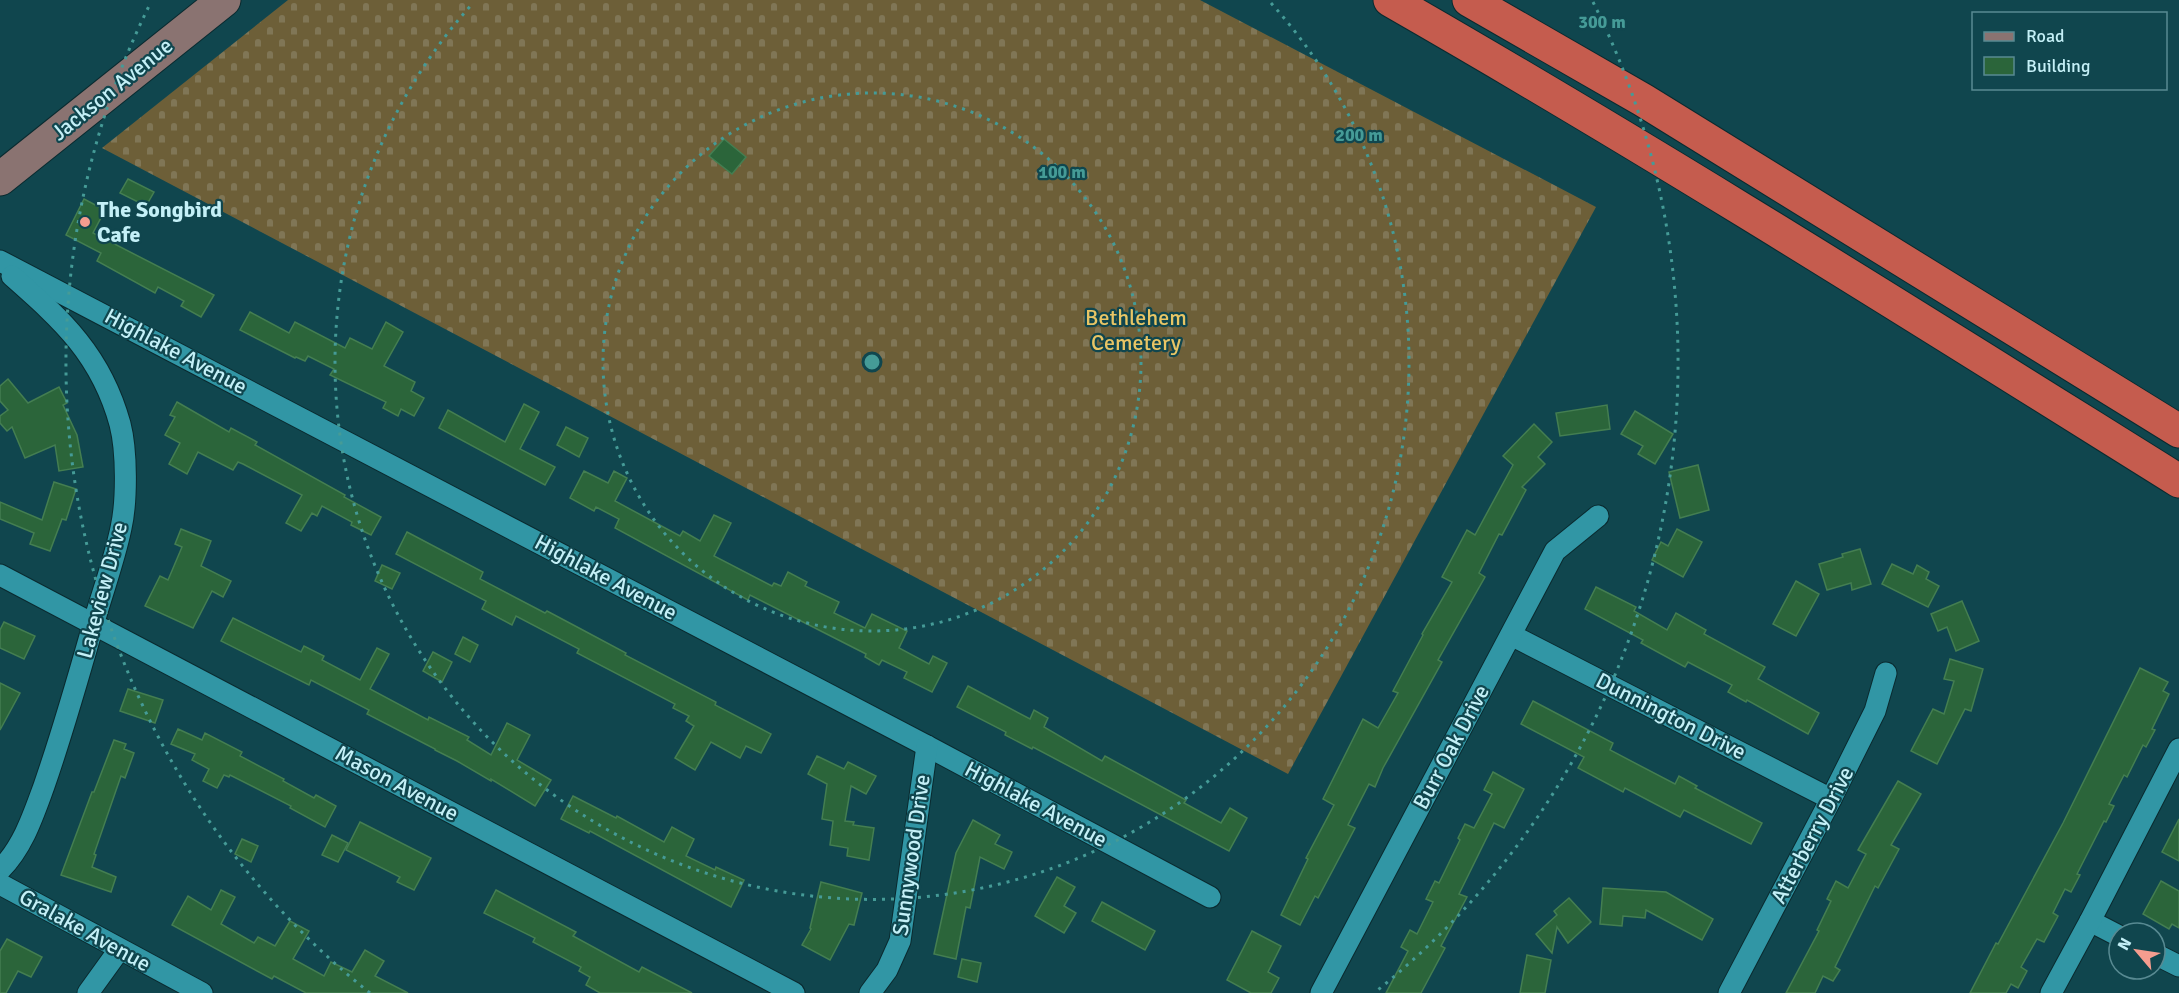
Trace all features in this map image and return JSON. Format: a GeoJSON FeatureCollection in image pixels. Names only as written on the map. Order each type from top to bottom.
{"type":"FeatureCollection","features":[{"type":"Feature","properties":{"kind":"highway"},"geometry":{"type":"LineString","coordinates":[[1390,0],[1519,74],[1817,255],[2179,481]]}},
{"type":"Feature","properties":{"kind":"highway"},"geometry":{"type":"LineString","coordinates":[[1469,0],[1643,100],[2179,431]]}},
{"type":"Feature","properties":{"kind":"highway"},"geometry":{"type":"LineString","coordinates":[[1504,0],[1587,68]]}},
{"type":"Feature","properties":{"kind":"main road","name":"Jackson Avenue"},"geometry":{"type":"LineString","coordinates":[[0,179],[224,0]]}},
{"type":"Feature","properties":{"kind":"street","name":"Highlake Avenue"},"geometry":{"type":"LineString","coordinates":[[0,261],[927,746],[1210,897]]}},
{"type":"Feature","properties":{"kind":"street","name":"Lakeview Drive"},"geometry":{"type":"LineString","coordinates":[[0,266],[59,318],[88,352],[104,383],[120,425],[126,471],[122,527],[59,745],[22,841],[11,859],[0,870]]}},
{"type":"Feature","properties":{"kind":"street","name":"Burr Oak Drive"},"geometry":{"type":"LineString","coordinates":[[1321,993],[1555,551],[1598,516]]}},
{"type":"Feature","properties":{"kind":"street","name":"Mason Avenue"},"geometry":{"type":"LineString","coordinates":[[0,574],[794,993]]}},
{"type":"Feature","properties":{"kind":"street","name":"Dunnington Drive"},"geometry":{"type":"LineString","coordinates":[[1511,635],[1832,798]]}},
{"type":"Feature","properties":{"kind":"street","name":"Atterberry Drive"},"geometry":{"type":"LineString","coordinates":[[1729,993],[1832,798],[1875,711],[1886,673]]}},
{"type":"Feature","properties":{"kind":"street","name":"Sunnywood Drive"},"geometry":{"type":"LineString","coordinates":[[870,993],[887,970],[900,941],[927,746]]}},
{"type":"Feature","properties":{"kind":"street"},"geometry":{"type":"LineString","coordinates":[[2051,993],[2179,749]]}},
{"type":"Feature","properties":{"kind":"street","name":"Gralake Avenue"},"geometry":{"type":"LineString","coordinates":[[0,884],[202,993]]}},
{"type":"Feature","properties":{"kind":"street"},"geometry":{"type":"LineString","coordinates":[[2090,921],[2107,930]]}},
{"type":"Feature","properties":{"kind":"street"},"geometry":{"type":"LineString","coordinates":[[88,993],[119,950]]}},
{"type":"Feature","properties":{"kind":"green space","name":"Bethlehem Cemetery"},"geometry":{"type":"Polygon","coordinates":[[[288,0],[1200,0],[1596,207],[1288,774],[102,148],[288,0]]]}},
{"type":"Feature","properties":{"kind":"building"},"geometry":{"type":"Polygon","coordinates":[[[724,139],[746,157],[732,174],[709,156],[724,139]]]}},
{"type":"Feature","properties":{"kind":"building"},"geometry":{"type":"Polygon","coordinates":[[[128,179],[154,192],[146,206],[120,193],[128,179]]]}},
{"type":"Feature","properties":{"kind":"building"},"geometry":{"type":"Polygon","coordinates":[[[84,199],[105,210],[93,233],[214,295],[201,317],[181,306],[184,301],[158,287],[155,293],[97,261],[101,253],[66,235],[84,199]]]}},
{"type":"Feature","properties":{"kind":"building"},"geometry":{"type":"Polygon","coordinates":[[[250,312],[289,333],[295,322],[345,348],[350,338],[372,349],[386,322],[403,332],[384,366],[415,382],[411,391],[424,398],[414,416],[401,409],[398,416],[383,408],[386,402],[330,375],[334,369],[308,356],[305,361],[295,358],[240,330],[250,312]]]}},
{"type":"Feature","properties":{"kind":"building"},"geometry":{"type":"Polygon","coordinates":[[[8,379],[28,403],[59,387],[67,403],[63,405],[77,435],[83,467],[59,471],[55,445],[25,458],[12,427],[7,431],[0,423],[0,416],[8,410],[0,401],[0,386],[8,379]]]}},
{"type":"Feature","properties":{"kind":"building"},"geometry":{"type":"Polygon","coordinates":[[[177,402],[229,432],[231,428],[257,442],[255,445],[381,517],[371,535],[322,506],[317,516],[312,513],[301,531],[286,523],[302,495],[238,462],[233,470],[198,452],[187,474],[169,464],[180,443],[165,435],[175,417],[170,415],[177,402]]]}},
{"type":"Feature","properties":{"kind":"building"},"geometry":{"type":"Polygon","coordinates":[[[524,404],[539,412],[520,449],[555,467],[545,485],[439,428],[448,410],[505,442],[524,404]]]}},
{"type":"Feature","properties":{"kind":"building"},"geometry":{"type":"Polygon","coordinates":[[[1607,405],[1610,429],[1560,436],[1556,413],[1607,405]]]}},
{"type":"Feature","properties":{"kind":"building"},"geometry":{"type":"Polygon","coordinates":[[[1635,411],[1673,434],[1655,464],[1638,454],[1643,446],[1621,434],[1635,411]]]}},
{"type":"Feature","properties":{"kind":"building"},"geometry":{"type":"Polygon","coordinates":[[[1534,424],[1552,442],[1538,457],[1545,464],[1522,487],[1526,490],[1502,535],[1499,534],[1479,573],[1485,577],[1438,660],[1442,662],[1383,768],[1375,787],[1369,784],[1348,825],[1355,828],[1318,898],[1315,896],[1300,925],[1281,915],[1308,859],[1306,858],[1334,805],[1323,799],[1363,719],[1378,728],[1398,693],[1393,691],[1452,582],[1442,577],[1467,530],[1475,535],[1513,465],[1503,456],[1534,424]]]}},
{"type":"Feature","properties":{"kind":"building"},"geometry":{"type":"Polygon","coordinates":[[[566,427],[588,438],[579,457],[557,445],[566,427]]]}},
{"type":"Feature","properties":{"kind":"building"},"geometry":{"type":"Polygon","coordinates":[[[1698,465],[1709,510],[1680,518],[1669,472],[1698,465]]]}},
{"type":"Feature","properties":{"kind":"building"},"geometry":{"type":"Polygon","coordinates":[[[584,471],[608,483],[614,471],[627,478],[615,501],[680,536],[683,531],[700,541],[714,515],[731,523],[714,556],[772,586],[774,583],[781,586],[788,572],[807,582],[805,586],[839,602],[834,613],[865,628],[872,614],[907,631],[899,648],[929,664],[933,656],[947,663],[932,692],[904,678],[907,672],[882,660],[879,665],[865,657],[866,654],[750,595],[748,600],[615,528],[619,519],[596,507],[594,511],[570,498],[584,471]]]}},
{"type":"Feature","properties":{"kind":"building"},"geometry":{"type":"Polygon","coordinates":[[[54,482],[76,489],[66,520],[62,519],[50,551],[30,544],[34,533],[0,519],[0,502],[42,520],[54,482]]]}},
{"type":"Feature","properties":{"kind":"building"},"geometry":{"type":"Polygon","coordinates":[[[181,529],[211,541],[201,566],[231,581],[223,597],[212,591],[193,628],[145,606],[160,576],[168,580],[182,547],[175,544],[181,529]]]}},
{"type":"Feature","properties":{"kind":"building"},"geometry":{"type":"Polygon","coordinates":[[[1677,529],[1702,542],[1683,577],[1652,560],[1661,542],[1668,546],[1677,529]]]}},
{"type":"Feature","properties":{"kind":"building"},"geometry":{"type":"Polygon","coordinates":[[[407,532],[483,572],[480,579],[626,653],[625,655],[716,702],[715,705],[771,734],[761,753],[746,746],[740,758],[711,742],[695,770],[675,758],[694,726],[686,721],[689,716],[673,708],[675,704],[577,653],[579,649],[516,616],[512,625],[482,609],[486,601],[396,554],[407,532]]]}},
{"type":"Feature","properties":{"kind":"building"},"geometry":{"type":"Polygon","coordinates":[[[1860,549],[1871,584],[1852,590],[1851,583],[1827,590],[1819,564],[1860,549]]]}},
{"type":"Feature","properties":{"kind":"building"},"geometry":{"type":"Polygon","coordinates":[[[1892,564],[1913,574],[1917,565],[1929,572],[1926,579],[1939,586],[1928,607],[1882,584],[1892,564]]]}},
{"type":"Feature","properties":{"kind":"building"},"geometry":{"type":"Polygon","coordinates":[[[382,565],[400,573],[392,589],[375,581],[382,565]]]}},
{"type":"Feature","properties":{"kind":"building"},"geometry":{"type":"Polygon","coordinates":[[[1796,581],[1819,594],[1796,636],[1773,624],[1796,581]]]}},
{"type":"Feature","properties":{"kind":"building"},"geometry":{"type":"Polygon","coordinates":[[[1596,587],[1636,607],[1634,611],[1667,630],[1676,613],[1706,630],[1704,634],[1765,667],[1758,679],[1819,713],[1808,734],[1728,692],[1732,685],[1688,662],[1685,667],[1641,643],[1643,640],[1585,609],[1596,587]]]}},
{"type":"Feature","properties":{"kind":"building"},"geometry":{"type":"Polygon","coordinates":[[[1962,601],[1979,641],[1956,651],[1947,627],[1938,631],[1931,614],[1962,601]]]}},
{"type":"Feature","properties":{"kind":"building"},"geometry":{"type":"Polygon","coordinates":[[[233,618],[301,652],[304,646],[324,656],[322,660],[360,680],[377,648],[389,654],[370,689],[428,720],[429,717],[469,737],[467,740],[491,755],[507,723],[530,735],[517,760],[551,780],[535,806],[491,779],[491,781],[367,714],[369,710],[311,680],[309,685],[221,641],[233,618]]]}},
{"type":"Feature","properties":{"kind":"building"},"geometry":{"type":"Polygon","coordinates":[[[4,622],[35,636],[24,659],[0,648],[0,630],[4,622]]]}},
{"type":"Feature","properties":{"kind":"building"},"geometry":{"type":"Polygon","coordinates":[[[463,637],[478,645],[470,662],[455,654],[463,637]]]}},
{"type":"Feature","properties":{"kind":"building"},"geometry":{"type":"Polygon","coordinates":[[[433,652],[452,662],[442,682],[423,671],[433,652]]]}},
{"type":"Feature","properties":{"kind":"building"},"geometry":{"type":"Polygon","coordinates":[[[1950,659],[1983,669],[1971,711],[1965,709],[1937,764],[1911,751],[1933,709],[1944,714],[1954,681],[1944,679],[1950,659]]]}},
{"type":"Feature","properties":{"kind":"building"},"geometry":{"type":"Polygon","coordinates":[[[2140,668],[2168,682],[2163,691],[2169,694],[2146,747],[2143,745],[2127,777],[2124,775],[2109,804],[2114,806],[2077,874],[2080,875],[2071,892],[2065,889],[2053,913],[2058,916],[2044,942],[2037,939],[2021,967],[2027,971],[2018,988],[2011,984],[2006,993],[1970,993],[2063,823],[2140,668]]]}},
{"type":"Feature","properties":{"kind":"building"},"geometry":{"type":"Polygon","coordinates":[[[0,683],[20,693],[0,730],[0,683]]]}},
{"type":"Feature","properties":{"kind":"building"},"geometry":{"type":"Polygon","coordinates":[[[968,686],[1030,719],[1034,710],[1048,718],[1044,727],[1102,761],[1105,756],[1186,800],[1184,803],[1221,823],[1230,808],[1247,818],[1229,851],[1033,747],[1032,749],[1005,735],[1006,732],[957,707],[968,686]]]}},
{"type":"Feature","properties":{"kind":"building"},"geometry":{"type":"Polygon","coordinates":[[[128,689],[163,700],[155,723],[120,711],[128,689]]]}},
{"type":"Feature","properties":{"kind":"building"},"geometry":{"type":"Polygon","coordinates":[[[1533,701],[1613,743],[1610,750],[1675,784],[1679,776],[1697,786],[1695,788],[1762,823],[1751,844],[1684,810],[1680,817],[1625,788],[1623,792],[1578,768],[1584,757],[1521,724],[1533,701]]]}},
{"type":"Feature","properties":{"kind":"building"},"geometry":{"type":"Polygon","coordinates":[[[178,729],[202,740],[205,733],[242,752],[240,756],[284,779],[283,781],[314,798],[316,795],[336,806],[325,827],[290,808],[291,806],[230,775],[229,777],[224,775],[217,788],[203,781],[209,769],[192,760],[195,754],[171,744],[178,729]]]}},
{"type":"Feature","properties":{"kind":"building"},"geometry":{"type":"Polygon","coordinates":[[[114,740],[126,744],[124,749],[134,753],[125,778],[121,776],[94,854],[96,855],[92,867],[116,877],[111,892],[61,875],[114,740]]]}},
{"type":"Feature","properties":{"kind":"building"},"geometry":{"type":"Polygon","coordinates":[[[817,756],[844,769],[848,762],[876,776],[866,794],[851,786],[845,821],[854,822],[853,825],[874,828],[869,860],[847,856],[848,848],[830,845],[833,821],[822,819],[827,784],[808,774],[817,756]]]}},
{"type":"Feature","properties":{"kind":"building"},"geometry":{"type":"Polygon","coordinates":[[[1493,772],[1524,789],[1504,828],[1494,823],[1459,894],[1467,897],[1441,946],[1445,948],[1421,993],[1386,993],[1408,951],[1401,947],[1410,930],[1417,934],[1433,902],[1426,899],[1435,881],[1439,883],[1460,840],[1458,838],[1465,824],[1474,828],[1492,794],[1484,790],[1493,772]]]}},
{"type":"Feature","properties":{"kind":"building"},"geometry":{"type":"Polygon","coordinates":[[[1898,781],[1921,794],[1891,845],[1899,849],[1878,888],[1875,886],[1835,967],[1840,970],[1833,981],[1823,976],[1815,993],[1786,993],[1819,931],[1817,930],[1831,901],[1827,899],[1836,881],[1848,888],[1866,854],[1858,850],[1898,781]]]}},
{"type":"Feature","properties":{"kind":"building"},"geometry":{"type":"Polygon","coordinates":[[[573,796],[616,818],[617,816],[664,842],[672,827],[694,839],[686,856],[715,870],[716,867],[744,880],[731,907],[590,831],[589,833],[561,819],[573,796]]]}},
{"type":"Feature","properties":{"kind":"building"},"geometry":{"type":"Polygon","coordinates":[[[2179,819],[2179,861],[2162,852],[2179,819]]]}},
{"type":"Feature","properties":{"kind":"building"},"geometry":{"type":"Polygon","coordinates":[[[973,820],[1000,835],[995,844],[1012,852],[1004,869],[980,857],[970,908],[966,907],[956,959],[934,954],[956,853],[973,820]]]}},
{"type":"Feature","properties":{"kind":"building"},"geometry":{"type":"Polygon","coordinates":[[[360,822],[431,858],[414,890],[397,882],[400,877],[346,850],[360,822]]]}},
{"type":"Feature","properties":{"kind":"building"},"geometry":{"type":"Polygon","coordinates":[[[332,835],[348,843],[338,862],[322,855],[332,835]]]}},
{"type":"Feature","properties":{"kind":"building"},"geometry":{"type":"Polygon","coordinates":[[[242,839],[258,846],[251,862],[235,854],[242,839]]]}},
{"type":"Feature","properties":{"kind":"building"},"geometry":{"type":"Polygon","coordinates":[[[1057,877],[1075,887],[1064,906],[1076,913],[1064,933],[1035,916],[1057,877]]]}},
{"type":"Feature","properties":{"kind":"building"},"geometry":{"type":"Polygon","coordinates":[[[2161,881],[2179,891],[2179,928],[2172,924],[2169,929],[2167,921],[2155,921],[2143,914],[2161,881]]]}},
{"type":"Feature","properties":{"kind":"building"},"geometry":{"type":"Polygon","coordinates":[[[821,882],[862,893],[854,925],[849,924],[830,960],[802,945],[811,929],[821,882]]]}},
{"type":"Feature","properties":{"kind":"building"},"geometry":{"type":"Polygon","coordinates":[[[1603,888],[1666,892],[1713,919],[1702,940],[1646,910],[1645,918],[1623,916],[1622,926],[1600,924],[1603,888]]]}},
{"type":"Feature","properties":{"kind":"building"},"geometry":{"type":"Polygon","coordinates":[[[221,890],[235,897],[221,924],[254,943],[258,937],[275,946],[290,921],[309,931],[293,959],[324,976],[331,962],[352,972],[365,950],[384,961],[375,976],[408,993],[306,993],[274,976],[272,979],[172,925],[188,896],[211,910],[221,890]]]}},
{"type":"Feature","properties":{"kind":"building"},"geometry":{"type":"Polygon","coordinates":[[[496,890],[576,932],[573,936],[639,972],[642,967],[692,993],[600,993],[586,985],[590,977],[579,971],[581,967],[533,942],[535,938],[484,913],[496,890]]]}},
{"type":"Feature","properties":{"kind":"building"},"geometry":{"type":"Polygon","coordinates":[[[1569,898],[1591,922],[1568,943],[1557,927],[1552,953],[1536,934],[1557,915],[1554,911],[1569,898]]]}},
{"type":"Feature","properties":{"kind":"building"},"geometry":{"type":"Polygon","coordinates":[[[1102,902],[1155,931],[1145,950],[1092,921],[1102,902]]]}},
{"type":"Feature","properties":{"kind":"building"},"geometry":{"type":"Polygon","coordinates":[[[1252,931],[1281,946],[1268,972],[1279,978],[1271,993],[1251,993],[1227,980],[1252,931]]]}},
{"type":"Feature","properties":{"kind":"building"},"geometry":{"type":"Polygon","coordinates":[[[7,939],[42,957],[31,977],[18,971],[6,993],[0,993],[0,951],[7,939]]]}},
{"type":"Feature","properties":{"kind":"building"},"geometry":{"type":"Polygon","coordinates":[[[1527,955],[1551,960],[1545,993],[1520,993],[1527,955]]]}},
{"type":"Feature","properties":{"kind":"building"},"geometry":{"type":"Polygon","coordinates":[[[962,959],[981,963],[977,982],[958,977],[962,959]]]}},
{"type":"Feature","properties":{"kind":"place","name":"The Songbird Cafe"},"geometry":{"type":"Point","coordinates":[85,222]}}]}
